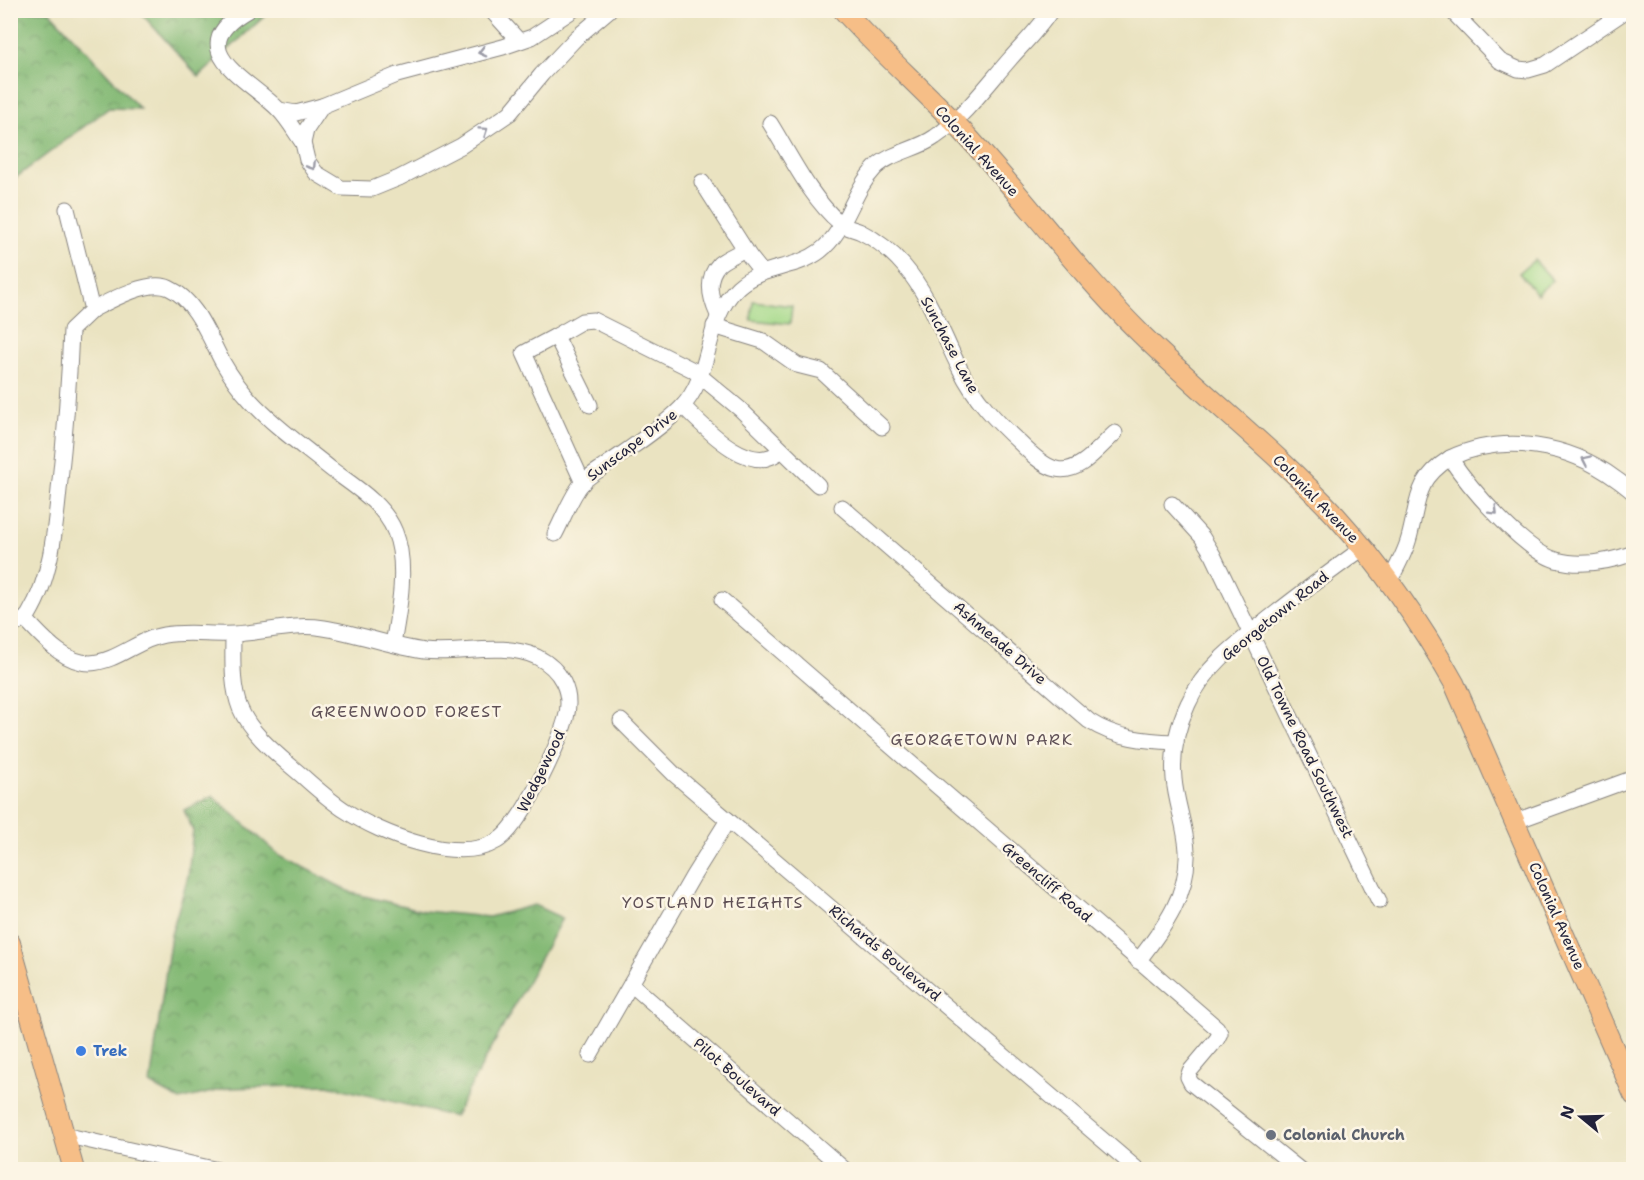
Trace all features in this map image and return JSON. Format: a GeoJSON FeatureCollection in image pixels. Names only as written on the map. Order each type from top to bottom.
{"type":"FeatureCollection","features":[{"type":"Feature","properties":{"kind":"main road","name":"Colonial Avenue"},"geometry":{"type":"LineString","coordinates":[[843,10],[871,42],[953,122],[1103,295],[1175,366],[1294,474],[1334,514],[1390,580],[1420,624],[1454,683],[1516,820],[1634,1095]]}},
{"type":"Feature","properties":{"kind":"main road"},"geometry":{"type":"LineString","coordinates":[[10,943],[74,1170]]}},
{"type":"Feature","properties":{"kind":"street"},"geometry":{"type":"LineString","coordinates":[[248,10],[233,19],[220,32],[217,46],[224,60],[239,77],[279,110],[303,142],[307,160],[316,174],[341,188],[372,189],[399,178],[461,146],[510,113],[542,74],[576,39],[609,10]]}},
{"type":"Feature","properties":{"kind":"street"},"geometry":{"type":"LineString","coordinates":[[492,10],[519,41]]}},
{"type":"Feature","properties":{"kind":"street"},"geometry":{"type":"LineString","coordinates":[[279,110],[296,113],[322,106],[397,75],[503,47],[532,37],[573,10]]}},
{"type":"Feature","properties":{"kind":"street","name":"Sunscape Drive"},"geometry":{"type":"LineString","coordinates":[[555,534],[583,483],[683,406],[700,376],[716,321],[728,298],[739,287],[762,272],[809,258],[831,240],[863,185],[878,165],[935,137],[953,122],[1052,10]]}},
{"type":"Feature","properties":{"kind":"street"},"geometry":{"type":"LineString","coordinates":[[1451,10],[1500,61],[1508,67],[1528,70],[1545,65],[1627,10]]}},
{"type":"Feature","properties":{"kind":"street"},"geometry":{"type":"LineString","coordinates":[[303,142],[310,121],[322,106]]}},
{"type":"Feature","properties":{"kind":"street"},"geometry":{"type":"LineString","coordinates":[[770,123],[819,200],[842,224]]}},
{"type":"Feature","properties":{"kind":"street"},"geometry":{"type":"LineString","coordinates":[[702,182],[762,272]]}},
{"type":"Feature","properties":{"kind":"street"},"geometry":{"type":"LineString","coordinates":[[67,208],[92,310]]}},
{"type":"Feature","properties":{"kind":"street","name":"Sunchase Lane"},"geometry":{"type":"LineString","coordinates":[[842,224],[876,241],[904,266],[931,306],[971,389],[1003,427],[1049,466],[1056,470],[1072,468],[1083,462],[1115,433]]}},
{"type":"Feature","properties":{"kind":"street"},"geometry":{"type":"LineString","coordinates":[[745,249],[720,263],[711,277],[709,289],[716,321],[763,341],[797,365],[821,371],[882,427]]}},
{"type":"Feature","properties":{"kind":"street"},"geometry":{"type":"LineString","coordinates":[[10,625],[25,619],[40,588],[52,545],[68,410],[71,330],[92,310],[111,300],[144,288],[159,286],[169,288],[190,306],[223,363],[251,401],[293,440],[365,495],[382,511],[396,533],[399,546],[401,585],[393,644]]}},
{"type":"Feature","properties":{"kind":"street"},"geometry":{"type":"LineString","coordinates":[[583,483],[524,353],[582,321],[593,320],[693,370],[740,409],[818,485]]}},
{"type":"Feature","properties":{"kind":"street"},"geometry":{"type":"LineString","coordinates":[[556,336],[590,405]]}},
{"type":"Feature","properties":{"kind":"street"},"geometry":{"type":"LineString","coordinates":[[683,406],[720,440],[738,453],[763,460],[775,456],[781,450]]}},
{"type":"Feature","properties":{"kind":"street"},"geometry":{"type":"LineString","coordinates":[[1390,580],[1408,541],[1423,483],[1433,471],[1450,458],[1464,452],[1507,445],[1545,446],[1580,457],[1599,466],[1634,493]]}},
{"type":"Feature","properties":{"kind":"street"},"geometry":{"type":"LineString","coordinates":[[1450,458],[1487,504],[1543,555],[1557,560],[1585,564],[1621,558],[1634,553]]}},
{"type":"Feature","properties":{"kind":"street","name":"Old Towne Road Southwest"},"geometry":{"type":"LineString","coordinates":[[1172,504],[1202,537],[1213,555],[1379,901]]}},
{"type":"Feature","properties":{"kind":"street","name":"Ashmeade Drive"},"geometry":{"type":"LineString","coordinates":[[842,507],[1089,721],[1114,734],[1152,741],[1176,742]]}},
{"type":"Feature","properties":{"kind":"street","name":"Georgetown Road"},"geometry":{"type":"LineString","coordinates":[[1138,961],[1173,913],[1185,870],[1187,851],[1174,780],[1176,742],[1188,703],[1196,687],[1209,670],[1250,633],[1364,548]]}},
{"type":"Feature","properties":{"kind":"street","name":"Greencliff Road"},"geometry":{"type":"LineString","coordinates":[[722,600],[1217,1028],[1220,1033],[1217,1039],[1190,1071],[1188,1077],[1191,1083],[1300,1170]]}},
{"type":"Feature","properties":{"kind":"street","name":"Wedgewood"},"geometry":{"type":"LineString","coordinates":[[25,619],[55,649],[72,658],[89,663],[104,660],[138,643],[167,634],[232,634],[306,626],[323,627],[423,651],[522,652],[548,663],[558,672],[564,682],[568,703],[566,718],[532,796],[506,835],[485,847],[436,848],[382,830],[343,809],[272,750],[257,734],[241,709],[233,675],[232,634]]}},
{"type":"Feature","properties":{"kind":"street","name":"Richards Boulevard"},"geometry":{"type":"LineString","coordinates":[[621,721],[651,752],[728,820],[1138,1170]]}},
{"type":"Feature","properties":{"kind":"street"},"geometry":{"type":"LineString","coordinates":[[1516,820],[1634,778]]}},
{"type":"Feature","properties":{"kind":"street"},"geometry":{"type":"LineString","coordinates":[[590,1055],[693,876],[728,820]]}},
{"type":"Feature","properties":{"kind":"street","name":"Pilot Boulevard"},"geometry":{"type":"LineString","coordinates":[[631,984],[844,1170]]}},
{"type":"Feature","properties":{"kind":"street"},"geometry":{"type":"LineString","coordinates":[[64,1135],[218,1170]]}},
{"type":"Feature","properties":{"kind":"green space"},"geometry":{"type":"Polygon","coordinates":[[[11,10],[49,11],[140,109],[109,108],[14,179],[11,217],[11,10]]]}},
{"type":"Feature","properties":{"kind":"green space"},"geometry":{"type":"Polygon","coordinates":[[[139,11],[270,11],[199,77],[139,11]]]}},
{"type":"Feature","properties":{"kind":"green space"},"geometry":{"type":"Polygon","coordinates":[[[1534,260],[1553,280],[1537,294],[1519,273],[1534,260]]]}},
{"type":"Feature","properties":{"kind":"green space"},"geometry":{"type":"Polygon","coordinates":[[[753,301],[792,306],[790,324],[751,320],[753,301]]]}},
{"type":"Feature","properties":{"kind":"green space"},"geometry":{"type":"Polygon","coordinates":[[[213,796],[278,854],[352,893],[424,911],[489,917],[534,905],[562,918],[454,1117],[327,1085],[228,1088],[180,1100],[150,1084],[171,935],[188,876],[193,830],[184,810],[213,796]]]}},
{"type":"Feature","properties":{"kind":"place","name":"Trek"},"geometry":{"type":"Point","coordinates":[81,1051]}},
{"type":"Feature","properties":{"kind":"place","name":"Colonial Church"},"geometry":{"type":"Point","coordinates":[1271,1135]}},
{"type":"Feature","properties":{"kind":"district","name":"GREENWOOD FOREST"},"geometry":{"type":"Point","coordinates":[407,711]}},
{"type":"Feature","properties":{"kind":"district","name":"GEORGETOWN PARK"},"geometry":{"type":"Point","coordinates":[982,739]}},
{"type":"Feature","properties":{"kind":"district","name":"YOSTLAND HEIGHTS"},"geometry":{"type":"Point","coordinates":[713,902]}}]}
